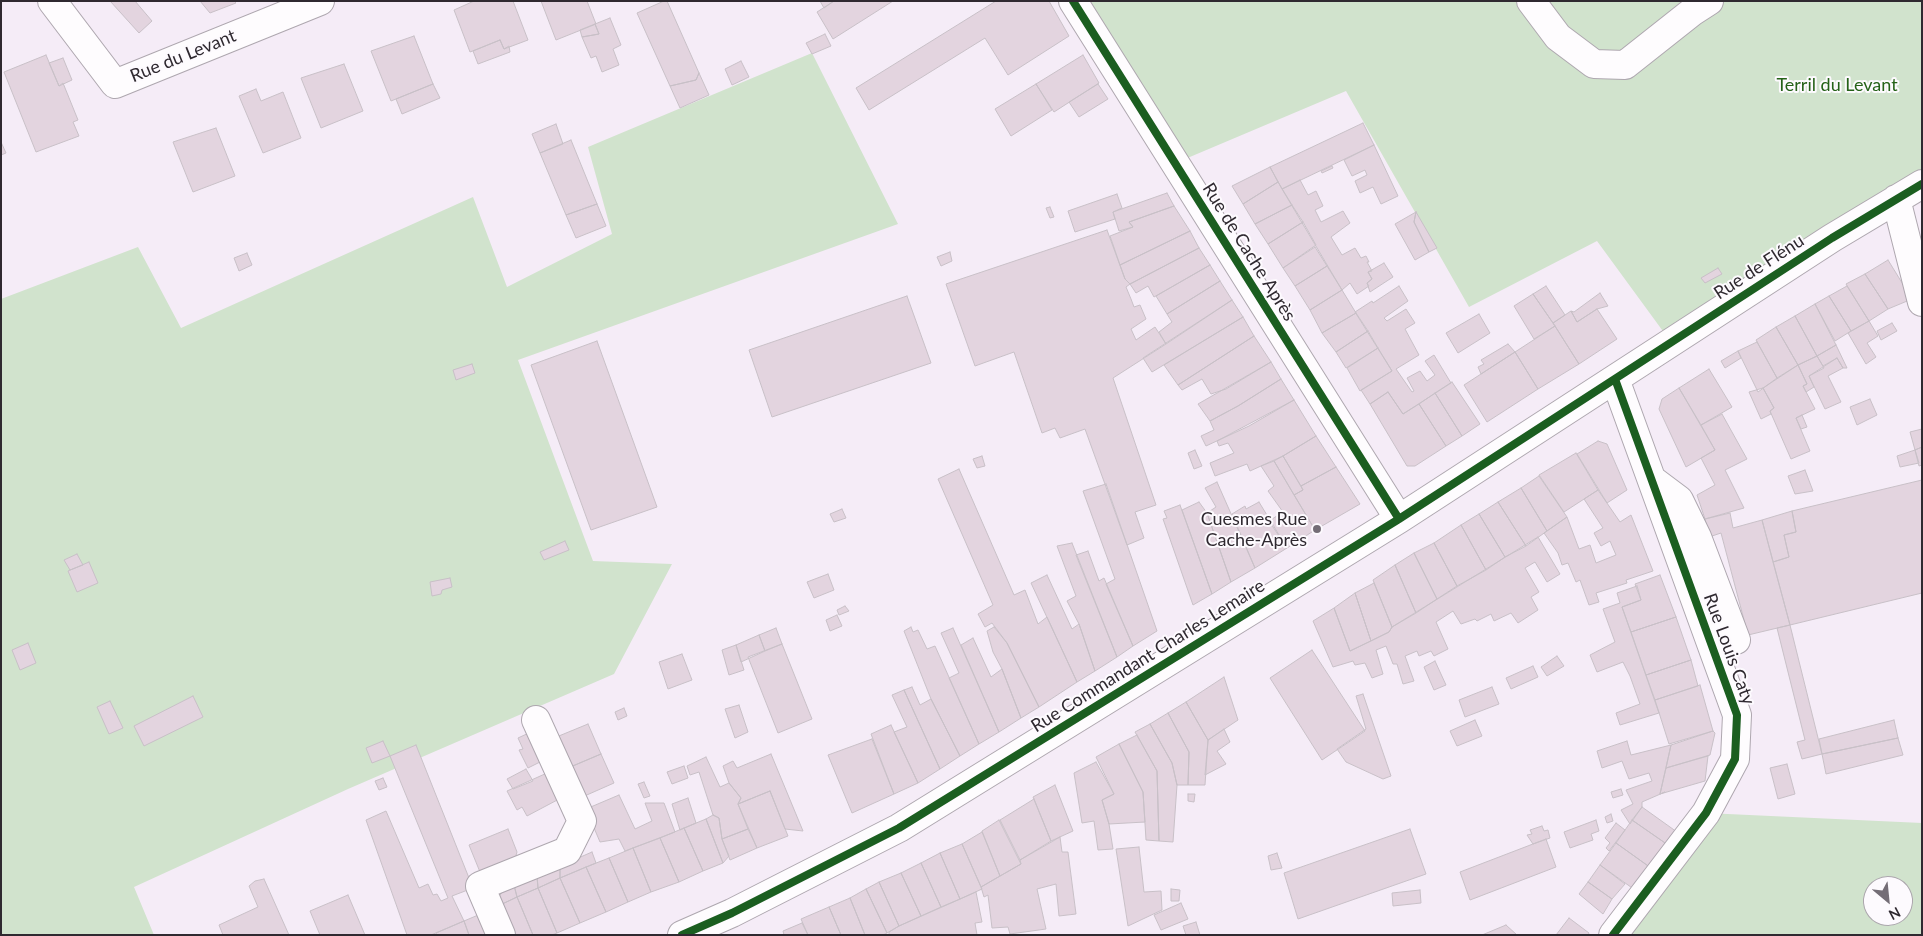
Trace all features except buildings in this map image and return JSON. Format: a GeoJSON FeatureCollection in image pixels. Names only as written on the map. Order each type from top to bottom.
{"type":"FeatureCollection","features":[{"type":"Feature","properties":{"kind":"street","name":"Rue du Levant"},"geometry":{"type":"LineString","coordinates":[[52,1],[115,84],[320,1]]}},
{"type":"Feature","properties":{"kind":"street","name":"Rue de Cache Après"},"geometry":{"type":"LineString","coordinates":[[1073,1],[1399,519]]}},
{"type":"Feature","properties":{"kind":"street"},"geometry":{"type":"LineString","coordinates":[[1531,1],[1558,37],[1594,64],[1625,65],[1692,12],[1709,1]]}},
{"type":"Feature","properties":{"kind":"street","name":"Rue de Flénu"},"geometry":{"type":"LineString","coordinates":[[1615,379],[1922,184]]}},
{"type":"Feature","properties":{"kind":"street"},"geometry":{"type":"LineString","coordinates":[[1896,199],[1922,302]]}},
{"type":"Feature","properties":{"kind":"street","name":"Rue Commandant Charles Lemaire"},"geometry":{"type":"LineString","coordinates":[[682,935],[732,913],[899,828],[1399,519],[1615,379]]}},
{"type":"Feature","properties":{"kind":"street","name":"Rue Louis Caty"},"geometry":{"type":"LineString","coordinates":[[1613,935],[1706,813],[1734,759],[1737,715],[1615,379]]}},
{"type":"Feature","properties":{"kind":"street"},"geometry":{"type":"LineString","coordinates":[[1652,480],[1679,500],[1697,537],[1736,640]]}},
{"type":"Feature","properties":{"kind":"street"},"geometry":{"type":"LineString","coordinates":[[501,935],[480,886],[567,851],[582,821],[536,720]]}},
{"type":"Feature","properties":{"kind":"green space","name":"Terril du Levant"},"geometry":{"type":"Polygon","coordinates":[[[1079,1],[1922,1],[1922,184],[1665,334],[1597,241],[1469,307],[1346,91],[1178,162],[1079,1]]]}},
{"type":"Feature","properties":{"kind":"green space"},"geometry":{"type":"Polygon","coordinates":[[[812,53],[898,224],[518,360],[593,561],[672,564],[614,674],[348,789],[134,887],[154,935],[1,935],[1,299],[138,247],[181,328],[473,197],[507,287],[612,234],[588,147],[812,53]]]}},
{"type":"Feature","properties":{"kind":"green space"},"geometry":{"type":"Polygon","coordinates":[[[1706,813],[1922,823],[1922,935],[1613,935],[1706,813]]]}},
{"type":"Feature","properties":{"kind":"cycle path"},"geometry":{"type":"LineString","coordinates":[[1073,1],[1399,519]]}},
{"type":"Feature","properties":{"kind":"cycle path"},"geometry":{"type":"LineString","coordinates":[[682,935],[732,913],[899,828],[1399,519],[1832,238],[1922,184]]}},
{"type":"Feature","properties":{"kind":"cycle path"},"geometry":{"type":"LineString","coordinates":[[1613,935],[1706,813],[1735,759],[1737,715],[1615,379]]}},
{"type":"Feature","properties":{"kind":"place","name":"Cuesmes Rue Cache-Après"},"geometry":{"type":"Point","coordinates":[1317,529]}}]}
